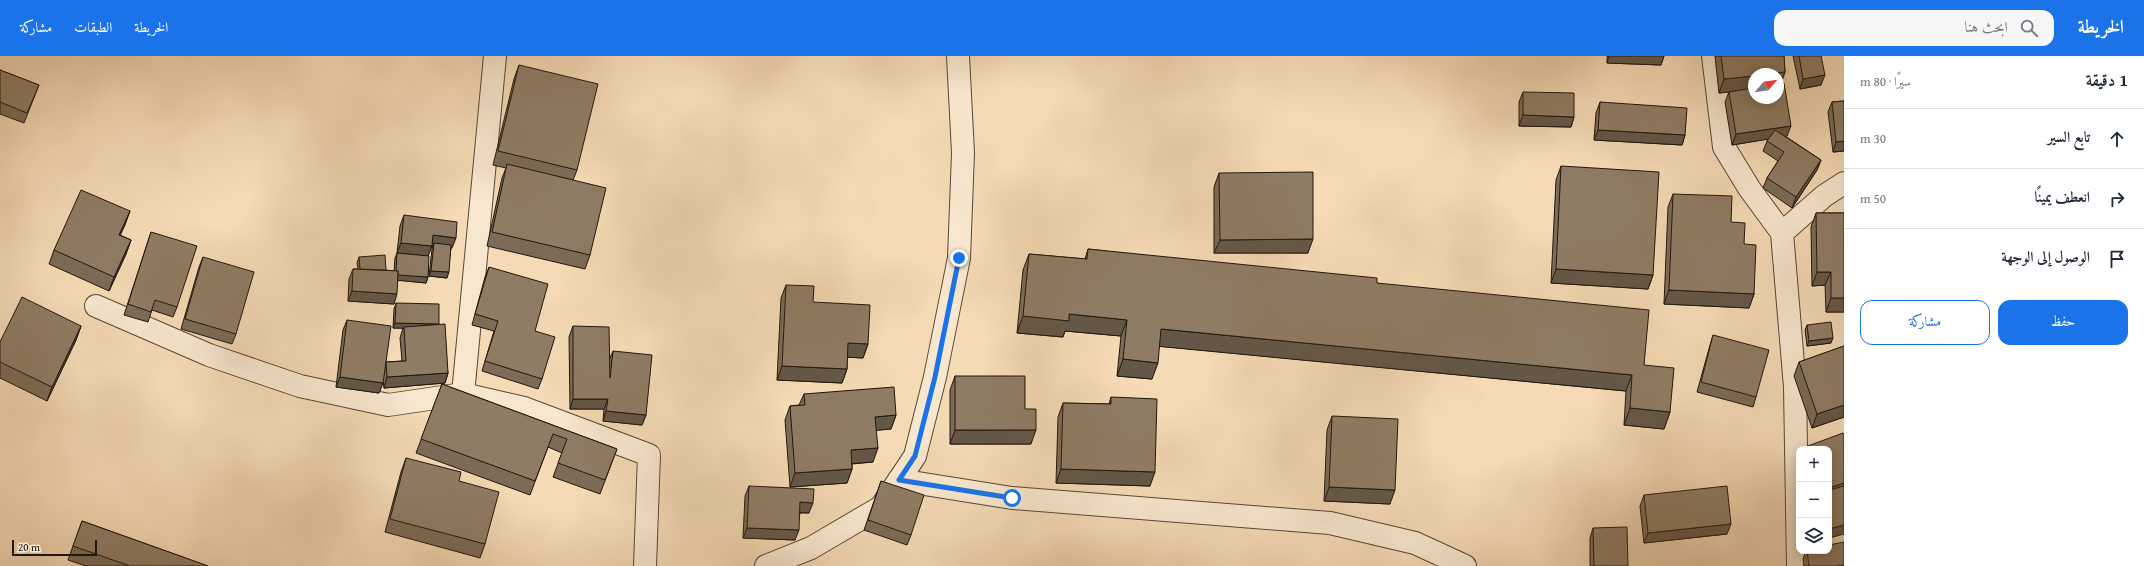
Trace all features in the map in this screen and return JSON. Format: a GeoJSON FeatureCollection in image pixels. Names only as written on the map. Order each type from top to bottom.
{"type":"FeatureCollection","features":[{"type":"Feature","properties":{"kind":"street"},"geometry":{"type":"LineString","coordinates":[[463,394],[495,56]]}},
{"type":"Feature","properties":{"kind":"street"},"geometry":{"type":"LineString","coordinates":[[766,566],[811,548],[881,507],[915,456],[935,377],[959,258],[963,153],[958,56]]}},
{"type":"Feature","properties":{"kind":"street"},"geometry":{"type":"LineString","coordinates":[[1713,56],[1724,147],[1750,188],[1782,233],[1795,387],[1798,566]]}},
{"type":"Feature","properties":{"kind":"street"},"geometry":{"type":"LineString","coordinates":[[1782,233],[1824,196],[1844,183]]}},
{"type":"Feature","properties":{"kind":"street"},"geometry":{"type":"LineString","coordinates":[[96,306],[209,355],[300,386],[388,405],[463,394],[524,408],[649,455],[645,566]]}},
{"type":"Feature","properties":{"kind":"street"},"geometry":{"type":"LineString","coordinates":[[899,480],[1012,498],[1330,522],[1415,543],[1465,566]]}},
{"type":"Feature","properties":{"kind":"building"},"geometry":{"type":"Polygon","coordinates":[[[1721,56],[1784,56],[1785,72],[1784,68],[1748,68],[1748,77],[1724,79],[1721,56]]]}},
{"type":"Feature","properties":{"kind":"building"},"geometry":{"type":"Polygon","coordinates":[[[1799,56],[1821,56],[1825,75],[1803,79],[1799,56]]]}},
{"type":"Feature","properties":{"kind":"building"},"geometry":{"type":"Polygon","coordinates":[[[519,65],[598,84],[577,170],[498,151],[519,65]]]}},
{"type":"Feature","properties":{"kind":"building"},"geometry":{"type":"Polygon","coordinates":[[[0,70],[39,85],[27,113],[0,102],[0,70]]]}},
{"type":"Feature","properties":{"kind":"building"},"geometry":{"type":"Polygon","coordinates":[[[1784,83],[1791,126],[1736,134],[1729,92],[1748,89],[1748,104],[1784,104],[1784,83]]]}},
{"type":"Feature","properties":{"kind":"building"},"geometry":{"type":"Polygon","coordinates":[[[1523,92],[1574,93],[1574,117],[1523,115],[1523,92]]]}},
{"type":"Feature","properties":{"kind":"building"},"geometry":{"type":"Polygon","coordinates":[[[1844,101],[1844,141],[1836,142],[1832,102],[1844,101]]]}},
{"type":"Feature","properties":{"kind":"building"},"geometry":{"type":"Polygon","coordinates":[[[1600,102],[1687,108],[1685,135],[1598,130],[1600,102]]]}},
{"type":"Feature","properties":{"kind":"building"},"geometry":{"type":"Polygon","coordinates":[[[1775,130],[1821,160],[1796,197],[1767,178],[1784,152],[1767,141],[1775,130]]]}},
{"type":"Feature","properties":{"kind":"building"},"geometry":{"type":"Polygon","coordinates":[[[507,164],[606,188],[590,255],[492,232],[507,164]]]}},
{"type":"Feature","properties":{"kind":"building"},"geometry":{"type":"Polygon","coordinates":[[[1561,166],[1659,172],[1653,275],[1556,269],[1561,166]]]}},
{"type":"Feature","properties":{"kind":"building"},"geometry":{"type":"Polygon","coordinates":[[[1313,172],[1313,239],[1220,240],[1219,173],[1313,172]]]}},
{"type":"Feature","properties":{"kind":"building"},"geometry":{"type":"Polygon","coordinates":[[[81,190],[130,211],[119,235],[131,240],[114,277],[54,250],[81,190]]]}},
{"type":"Feature","properties":{"kind":"building"},"geometry":{"type":"Polygon","coordinates":[[[1673,194],[1732,196],[1731,222],[1745,223],[1744,244],[1756,245],[1754,294],[1669,290],[1673,194]]]}},
{"type":"Feature","properties":{"kind":"building"},"geometry":{"type":"Polygon","coordinates":[[[1816,213],[1844,213],[1844,298],[1831,298],[1831,272],[1817,272],[1816,213]]]}},
{"type":"Feature","properties":{"kind":"building"},"geometry":{"type":"Polygon","coordinates":[[[404,215],[457,222],[456,238],[433,235],[432,246],[401,243],[404,215]]]}},
{"type":"Feature","properties":{"kind":"building"},"geometry":{"type":"Polygon","coordinates":[[[151,232],[197,246],[177,307],[155,300],[151,312],[128,304],[151,232]]]}},
{"type":"Feature","properties":{"kind":"building"},"geometry":{"type":"Polygon","coordinates":[[[434,243],[451,245],[449,272],[431,271],[434,243]]]}},
{"type":"Feature","properties":{"kind":"building"},"geometry":{"type":"Polygon","coordinates":[[[1088,249],[1377,278],[1377,283],[1649,310],[1644,365],[1674,368],[1670,412],[1630,408],[1632,375],[1161,329],[1158,363],[1123,359],[1127,320],[1069,314],[1069,321],[1023,316],[1029,254],[1087,259],[1088,249]]]}},
{"type":"Feature","properties":{"kind":"building"},"geometry":{"type":"Polygon","coordinates":[[[397,253],[429,256],[428,277],[398,275],[398,271],[396,271],[397,253]]]}},
{"type":"Feature","properties":{"kind":"building"},"geometry":{"type":"Polygon","coordinates":[[[385,255],[386,270],[360,269],[359,257],[385,255]]]}},
{"type":"Feature","properties":{"kind":"building"},"geometry":{"type":"Polygon","coordinates":[[[203,257],[254,272],[236,334],[185,319],[203,257]]]}},
{"type":"Feature","properties":{"kind":"building"},"geometry":{"type":"Polygon","coordinates":[[[489,267],[548,284],[535,331],[555,337],[542,379],[485,361],[498,321],[475,314],[489,267]]]}},
{"type":"Feature","properties":{"kind":"building"},"geometry":{"type":"Polygon","coordinates":[[[353,269],[398,271],[397,294],[352,291],[353,269]]]}},
{"type":"Feature","properties":{"kind":"building"},"geometry":{"type":"Polygon","coordinates":[[[786,285],[814,286],[813,302],[870,305],[868,344],[848,343],[847,369],[782,366],[786,285]]]}},
{"type":"Feature","properties":{"kind":"building"},"geometry":{"type":"Polygon","coordinates":[[[22,297],[81,326],[52,387],[0,362],[0,342],[22,297]]]}},
{"type":"Feature","properties":{"kind":"building"},"geometry":{"type":"Polygon","coordinates":[[[396,303],[439,304],[439,324],[395,323],[396,303]]]}},
{"type":"Feature","properties":{"kind":"building"},"geometry":{"type":"Polygon","coordinates":[[[347,320],[391,326],[383,383],[340,377],[347,320]]]}},
{"type":"Feature","properties":{"kind":"building"},"geometry":{"type":"Polygon","coordinates":[[[1831,322],[1833,338],[1809,341],[1807,325],[1831,322]]]}},
{"type":"Feature","properties":{"kind":"building"},"geometry":{"type":"Polygon","coordinates":[[[445,324],[448,373],[387,377],[386,362],[406,361],[404,327],[445,324]]]}},
{"type":"Feature","properties":{"kind":"building"},"geometry":{"type":"Polygon","coordinates":[[[573,326],[609,327],[610,378],[613,351],[652,355],[646,415],[606,411],[608,399],[573,399],[573,326]]]}},
{"type":"Feature","properties":{"kind":"building"},"geometry":{"type":"Polygon","coordinates":[[[1713,335],[1769,350],[1756,397],[1701,382],[1713,335]]]}},
{"type":"Feature","properties":{"kind":"building"},"geometry":{"type":"Polygon","coordinates":[[[1844,346],[1844,405],[1817,414],[1799,362],[1844,346]]]}},
{"type":"Feature","properties":{"kind":"building"},"geometry":{"type":"Polygon","coordinates":[[[955,376],[1025,376],[1025,409],[1036,409],[1036,430],[955,430],[955,376]]]}},
{"type":"Feature","properties":{"kind":"building"},"geometry":{"type":"Polygon","coordinates":[[[442,384],[617,449],[605,480],[558,463],[567,439],[553,434],[535,481],[421,439],[442,384]]]}},
{"type":"Feature","properties":{"kind":"building"},"geometry":{"type":"Polygon","coordinates":[[[894,387],[896,415],[875,417],[878,448],[851,450],[852,469],[795,473],[790,406],[805,405],[804,394],[894,387]]]}},
{"type":"Feature","properties":{"kind":"building"},"geometry":{"type":"Polygon","coordinates":[[[1111,397],[1157,399],[1155,472],[1061,469],[1063,403],[1111,404],[1111,397]]]}},
{"type":"Feature","properties":{"kind":"building"},"geometry":{"type":"Polygon","coordinates":[[[1332,416],[1398,419],[1395,490],[1329,487],[1332,416]]]}},
{"type":"Feature","properties":{"kind":"building"},"geometry":{"type":"Polygon","coordinates":[[[1843,433],[1844,483],[1832,487],[1832,446],[1808,446],[1843,433]]]}},
{"type":"Feature","properties":{"kind":"building"},"geometry":{"type":"Polygon","coordinates":[[[406,458],[461,472],[459,481],[499,492],[485,544],[390,519],[406,458]]]}},
{"type":"Feature","properties":{"kind":"building"},"geometry":{"type":"Polygon","coordinates":[[[881,481],[924,495],[911,535],[868,520],[881,481]]]}},
{"type":"Feature","properties":{"kind":"building"},"geometry":{"type":"Polygon","coordinates":[[[749,486],[814,489],[813,503],[800,502],[799,530],[747,528],[749,486]]]}},
{"type":"Feature","properties":{"kind":"building"},"geometry":{"type":"Polygon","coordinates":[[[1727,486],[1731,524],[1648,533],[1644,495],[1727,486]]]}},
{"type":"Feature","properties":{"kind":"building"},"geometry":{"type":"Polygon","coordinates":[[[1844,486],[1844,525],[1832,528],[1832,518],[1832,489],[1844,486]]]}},
{"type":"Feature","properties":{"kind":"building"},"geometry":{"type":"Polygon","coordinates":[[[82,521],[208,566],[130,566],[73,546],[82,521]]]}},
{"type":"Feature","properties":{"kind":"building"},"geometry":{"type":"Polygon","coordinates":[[[1627,527],[1628,566],[1594,566],[1593,528],[1627,527]]]}},
{"type":"Feature","properties":{"kind":"building"},"geometry":{"type":"Polygon","coordinates":[[[1844,542],[1844,565],[1809,566],[1807,554],[1832,554],[1832,544],[1844,542]]]}},
{"type":"Feature","properties":{"kind":"route"},"geometry":{"type":"LineString","coordinates":[[959,258],[935,377],[915,456],[899,480],[1012,498]]}}]}
